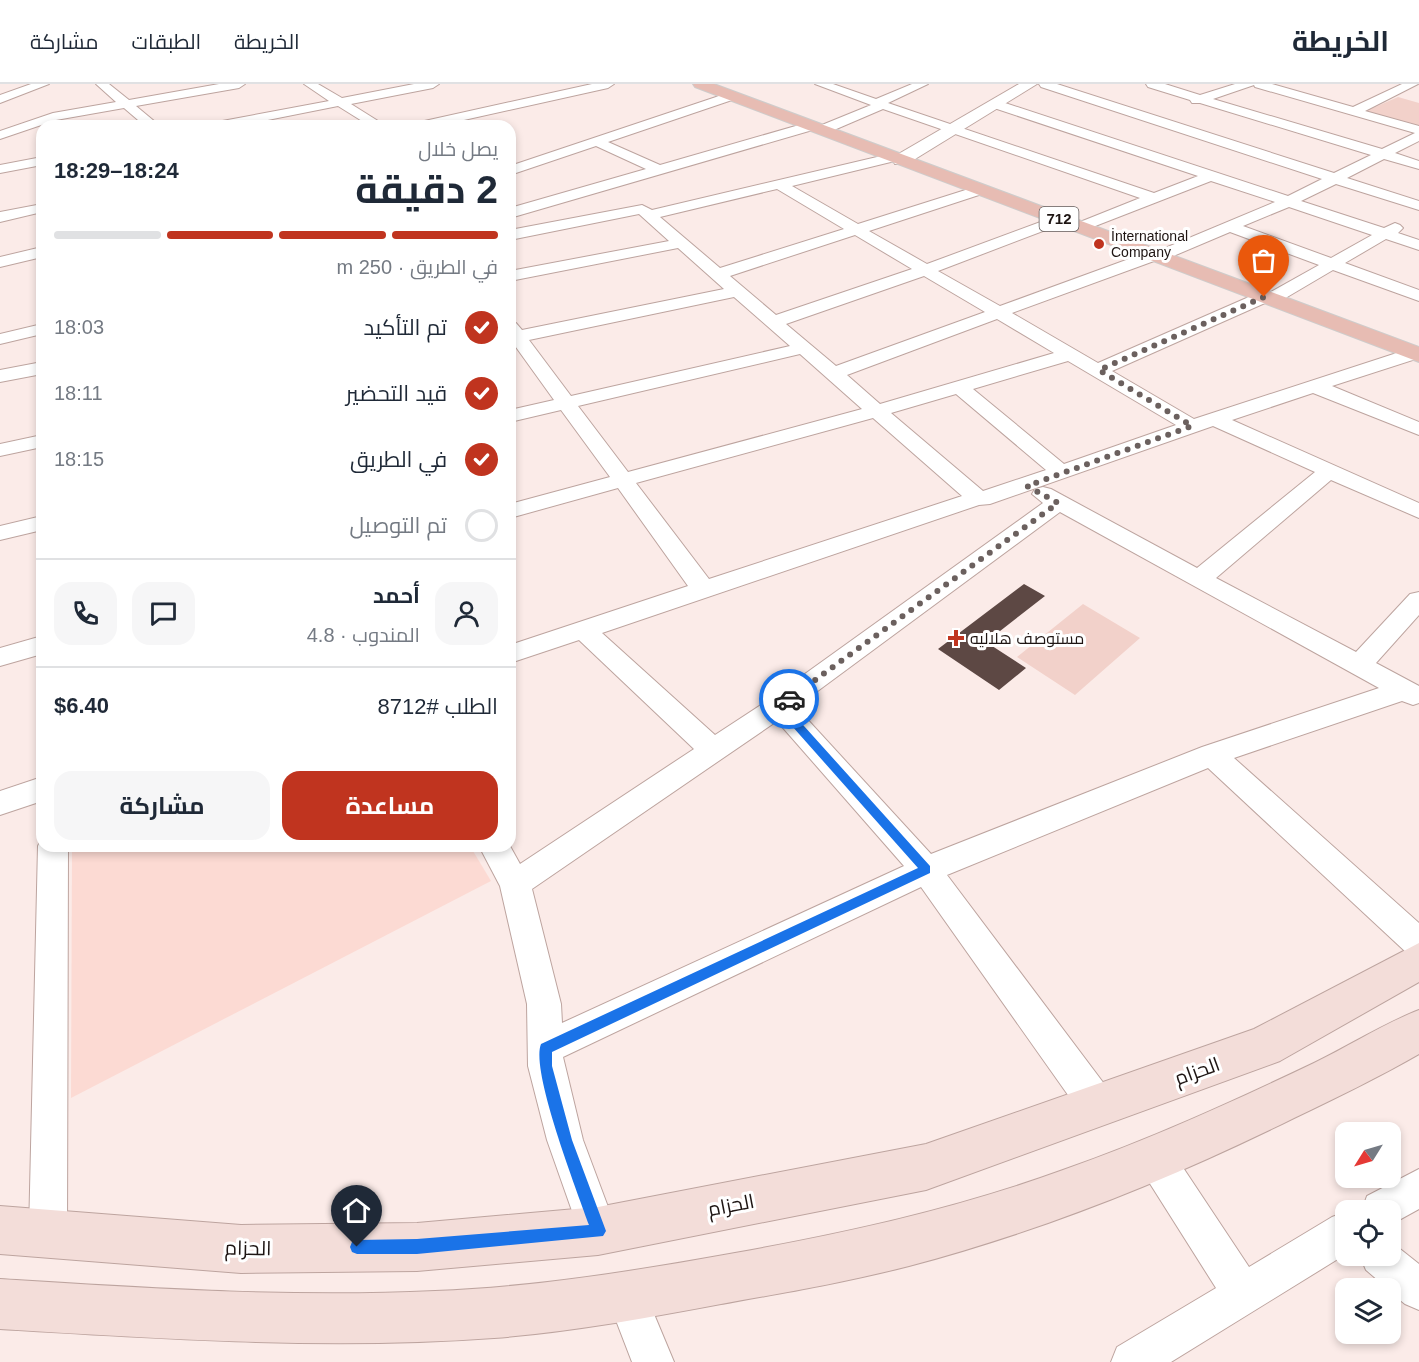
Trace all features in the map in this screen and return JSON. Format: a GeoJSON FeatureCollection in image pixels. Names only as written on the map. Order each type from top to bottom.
{"type":"FeatureCollection","features":[{"type":"Feature","properties":{"kind":"main road","name":"712"},"geometry":{"type":"LineString","coordinates":[[700,84],[1268,298],[1414,348]]}},
{"type":"Feature","properties":{"kind":"main road","name":"الحزام"},"geometry":{"type":"LineString","coordinates":[[0,1230],[241,1249],[417,1246],[598,1231],[926,1167],[1265,1047],[1419,961]]}},
{"type":"Feature","properties":{"kind":"main road"},"geometry":{"type":"LineString","coordinates":[[0,1304],[314,1319],[496,1313],[627,1297],[904,1243],[975,1224],[1075,1190],[1235,1125],[1384,1052],[1419,1030]]}},
{"type":"Feature","properties":{"kind":"street"},"geometry":{"type":"LineString","coordinates":[[0,99],[43,84]]}},
{"type":"Feature","properties":{"kind":"street"},"geometry":{"type":"LineString","coordinates":[[102,84],[145,120]]}},
{"type":"Feature","properties":{"kind":"street"},"geometry":{"type":"LineString","coordinates":[[42,120],[124,103],[239,84]]}},
{"type":"Feature","properties":{"kind":"street"},"geometry":{"type":"LineString","coordinates":[[310,84],[369,120]]}},
{"type":"Feature","properties":{"kind":"street"},"geometry":{"type":"LineString","coordinates":[[247,120],[433,84]]}},
{"type":"Feature","properties":{"kind":"street"},"geometry":{"type":"LineString","coordinates":[[447,120],[608,84]]}},
{"type":"Feature","properties":{"kind":"street"},"geometry":{"type":"LineString","coordinates":[[821,84],[1154,198]]}},
{"type":"Feature","properties":{"kind":"street"},"geometry":{"type":"LineString","coordinates":[[516,208],[816,128],[879,104],[922,84]]}},
{"type":"Feature","properties":{"kind":"street"},"geometry":{"type":"LineString","coordinates":[[649,215],[777,183],[897,158],[1030,84]]}},
{"type":"Feature","properties":{"kind":"street"},"geometry":{"type":"LineString","coordinates":[[1045,84],[1419,206]]}},
{"type":"Feature","properties":{"kind":"street"},"geometry":{"type":"LineString","coordinates":[[1152,84],[1419,165]]}},
{"type":"Feature","properties":{"kind":"street"},"geometry":{"type":"LineString","coordinates":[[1071,142],[1248,84]]}},
{"type":"Feature","properties":{"kind":"street"},"geometry":{"type":"LineString","coordinates":[[1259,84],[1419,130]]}},
{"type":"Feature","properties":{"kind":"street"},"geometry":{"type":"LineString","coordinates":[[1282,90],[1297,84]]}},
{"type":"Feature","properties":{"kind":"street"},"geometry":{"type":"LineString","coordinates":[[1354,111],[1413,84]]}},
{"type":"Feature","properties":{"kind":"street"},"geometry":{"type":"LineString","coordinates":[[1394,93],[1410,97]]}},
{"type":"Feature","properties":{"kind":"street"},"geometry":{"type":"LineString","coordinates":[[516,169],[731,96]]}},
{"type":"Feature","properties":{"kind":"street"},"geometry":{"type":"LineString","coordinates":[[995,104],[1419,245]]}},
{"type":"Feature","properties":{"kind":"street"},"geometry":{"type":"LineString","coordinates":[[0,118],[36,128]]}},
{"type":"Feature","properties":{"kind":"street"},"geometry":{"type":"LineString","coordinates":[[0,135],[36,122]]}},
{"type":"Feature","properties":{"kind":"street"},"geometry":{"type":"LineString","coordinates":[[833,374],[1156,256],[1230,226],[1290,201],[1419,136]]}},
{"type":"Feature","properties":{"kind":"street"},"geometry":{"type":"LineString","coordinates":[[597,142],[659,170]]}},
{"type":"Feature","properties":{"kind":"street"},"geometry":{"type":"LineString","coordinates":[[1030,156],[1051,149]]}},
{"type":"Feature","properties":{"kind":"street"},"geometry":{"type":"LineString","coordinates":[[0,169],[36,162]]}},
{"type":"Feature","properties":{"kind":"street"},"geometry":{"type":"LineString","coordinates":[[1080,227],[1213,176]]}},
{"type":"Feature","properties":{"kind":"street"},"geometry":{"type":"LineString","coordinates":[[777,183],[1192,426]]}},
{"type":"Feature","properties":{"kind":"street"},"geometry":{"type":"LineString","coordinates":[[718,274],[980,190]]}},
{"type":"Feature","properties":{"kind":"street"},"geometry":{"type":"LineString","coordinates":[[0,217],[36,209]]}},
{"type":"Feature","properties":{"kind":"street"},"geometry":{"type":"LineString","coordinates":[[516,235],[642,209],[978,498]]}},
{"type":"Feature","properties":{"kind":"street"},"geometry":{"type":"LineString","coordinates":[[1099,370],[1268,298],[1419,213]]}},
{"type":"Feature","properties":{"kind":"street"},"geometry":{"type":"LineString","coordinates":[[774,322],[925,270],[1059,219]]}},
{"type":"Feature","properties":{"kind":"street"},"geometry":{"type":"LineString","coordinates":[[1230,226],[1419,296]]}},
{"type":"Feature","properties":{"kind":"street"},"geometry":{"type":"LineString","coordinates":[[516,275],[682,243]]}},
{"type":"Feature","properties":{"kind":"street"},"geometry":{"type":"LineString","coordinates":[[0,262],[36,253]]}},
{"type":"Feature","properties":{"kind":"street"},"geometry":{"type":"LineString","coordinates":[[516,333],[737,291]]}},
{"type":"Feature","properties":{"kind":"street"},"geometry":{"type":"LineString","coordinates":[[0,339],[36,330]]}},
{"type":"Feature","properties":{"kind":"street"},"geometry":{"type":"LineString","coordinates":[[516,339],[566,402],[704,590]]}},
{"type":"Feature","properties":{"kind":"street"},"geometry":{"type":"LineString","coordinates":[[516,414],[803,348]]}},
{"type":"Feature","properties":{"kind":"street"},"geometry":{"type":"LineString","coordinates":[[516,652],[978,498],[982,499],[1027,486],[1192,426],[1314,386],[1414,348]]}},
{"type":"Feature","properties":{"kind":"street"},"geometry":{"type":"LineString","coordinates":[[516,509],[876,411],[1071,354]]}},
{"type":"Feature","properties":{"kind":"street"},"geometry":{"type":"LineString","coordinates":[[0,376],[36,369]]}},
{"type":"Feature","properties":{"kind":"street"},"geometry":{"type":"LineString","coordinates":[[1314,386],[1419,429]]}},
{"type":"Feature","properties":{"kind":"street"},"geometry":{"type":"LineString","coordinates":[[959,387],[1061,472]]}},
{"type":"Feature","properties":{"kind":"street"},"geometry":{"type":"LineString","coordinates":[[1216,420],[1419,511]]}},
{"type":"Feature","properties":{"kind":"street"},"geometry":{"type":"LineString","coordinates":[[0,450],[36,442]]}},
{"type":"Feature","properties":{"kind":"street"},"geometry":{"type":"LineString","coordinates":[[1199,579],[1329,471]]}},
{"type":"Feature","properties":{"kind":"street"},"geometry":{"type":"LineString","coordinates":[[1027,486],[1412,694]]}},
{"type":"Feature","properties":{"kind":"street"},"geometry":{"type":"LineString","coordinates":[[515,884],[779,706],[1058,503]]}},
{"type":"Feature","properties":{"kind":"street"},"geometry":{"type":"LineString","coordinates":[[0,533],[36,525]]}},
{"type":"Feature","properties":{"kind":"street"},"geometry":{"type":"LineString","coordinates":[[1358,666],[1419,600]]}},
{"type":"Feature","properties":{"kind":"street"},"geometry":{"type":"LineString","coordinates":[[582,629],[713,750]]}},
{"type":"Feature","properties":{"kind":"street"},"geometry":{"type":"LineString","coordinates":[[0,657],[36,647]]}},
{"type":"Feature","properties":{"kind":"street"},"geometry":{"type":"LineString","coordinates":[[546,1048],[926,870],[1212,755],[1412,694]]}},
{"type":"Feature","properties":{"kind":"street"},"geometry":{"type":"LineString","coordinates":[[779,706],[926,870],[1098,1107]]}},
{"type":"Feature","properties":{"kind":"street"},"geometry":{"type":"LineString","coordinates":[[1212,755],[1419,944]]}},
{"type":"Feature","properties":{"kind":"street"},"geometry":{"type":"LineString","coordinates":[[0,803],[36,791]]}},
{"type":"Feature","properties":{"kind":"street"},"geometry":{"type":"LineString","coordinates":[[48,1233],[53,852]]}},
{"type":"Feature","properties":{"kind":"street"},"geometry":{"type":"LineString","coordinates":[[497,852],[515,884],[544,1004],[546,1066],[565,1140],[598,1231]]}},
{"type":"Feature","properties":{"kind":"street"},"geometry":{"type":"LineString","coordinates":[[1155,1158],[1243,1294]]}},
{"type":"Feature","properties":{"kind":"street"},"geometry":{"type":"LineString","coordinates":[[1398,1200],[1419,1188]]}},
{"type":"Feature","properties":{"kind":"street"},"geometry":{"type":"LineString","coordinates":[[1132,1362],[1335,1238]]}},
{"type":"Feature","properties":{"kind":"street"},"geometry":{"type":"LineString","coordinates":[[1391,1266],[1419,1290]]}},
{"type":"Feature","properties":{"kind":"street"},"geometry":{"type":"LineString","coordinates":[[627,1297],[653,1362]]}},
{"type":"Feature","properties":{"kind":"shaded area"},"geometry":{"type":"Polygon","coordinates":[[[1398,97],[1419,103],[1419,126],[1366,111],[1398,97]]]}},
{"type":"Feature","properties":{"kind":"shaded area"},"geometry":{"type":"Polygon","coordinates":[[[1083,604],[1140,638],[1075,695],[1017,657],[1083,604]]]}},
{"type":"Feature","properties":{"kind":"shaded area"},"geometry":{"type":"Polygon","coordinates":[[[72,852],[474,852],[491,881],[71,1098],[72,852]]]}},
{"type":"Feature","properties":{"kind":"building"},"geometry":{"type":"Polygon","coordinates":[[[1024,584],[1045,596],[986,642],[1026,668],[999,690],[938,649],[1024,584]]]}},
{"type":"Feature","properties":{"kind":"way so far"},"geometry":{"type":"LineString","coordinates":[[789,699],[1058,503],[1027,486],[1192,426],[1099,370],[1264,297]]}},
{"type":"Feature","properties":{"kind":"place","name":"İnternational Company"},"geometry":{"type":"Point","coordinates":[1099,244]}},
{"type":"Feature","properties":{"kind":"place","name":"مستوصف هلاليه"},"geometry":{"type":"Point","coordinates":[956,638]}},
{"type":"Feature","properties":{"kind":"route"},"geometry":{"type":"LineString","coordinates":[[357,1247],[417,1246],[598,1231],[565,1140],[546,1066],[546,1048],[926,870],[779,706],[789,699]]}}]}
